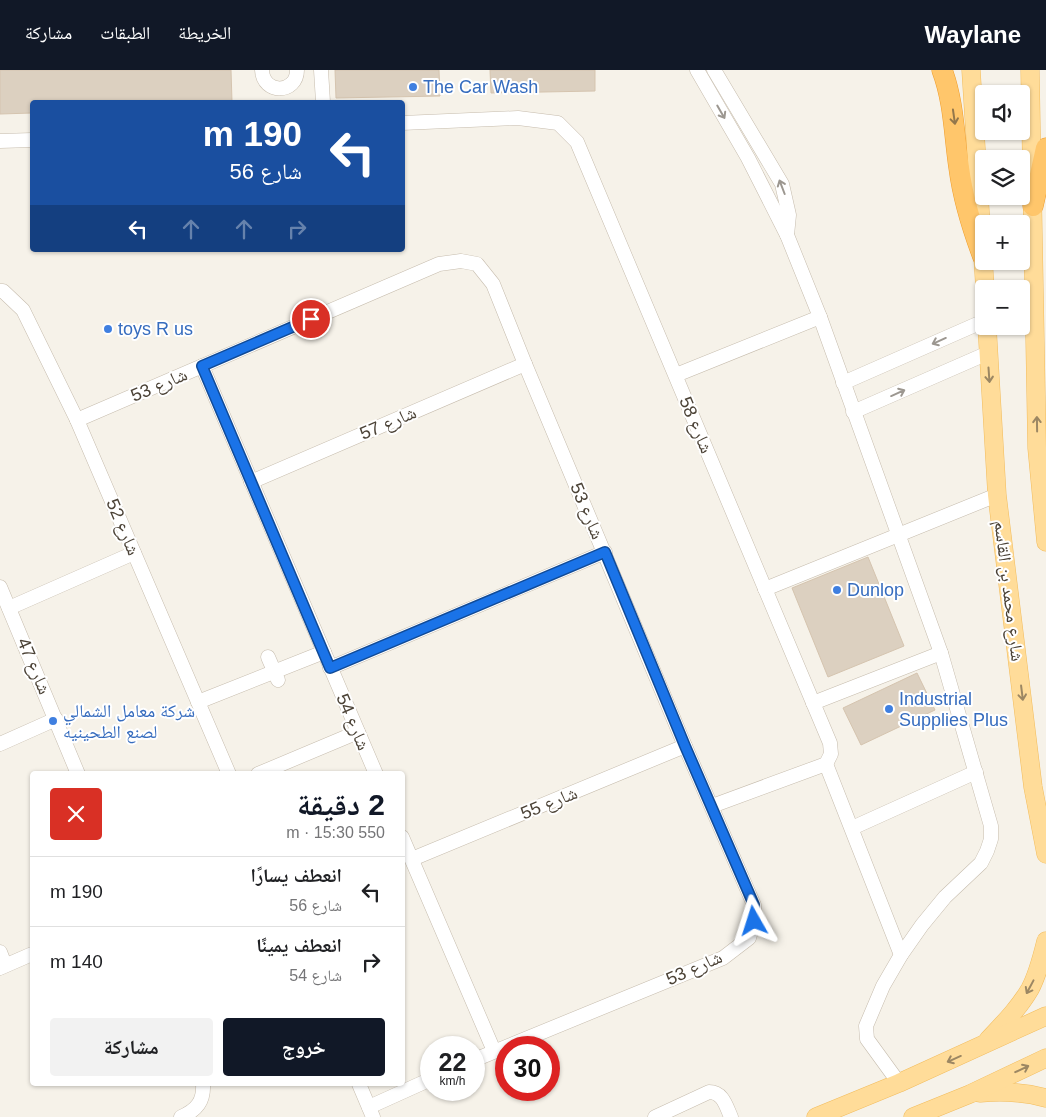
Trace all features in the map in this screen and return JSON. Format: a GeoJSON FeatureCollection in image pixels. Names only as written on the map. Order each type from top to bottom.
{"type":"FeatureCollection","features":[{"type":"Feature","properties":{"kind":"highway"},"geometry":{"type":"LineString","coordinates":[[942,70],[952,108],[964,198],[975,236]]}},
{"type":"Feature","properties":{"kind":"highway"},"geometry":{"type":"LineString","coordinates":[[1033,206],[1046,148]]}},
{"type":"Feature","properties":{"kind":"main road"},"geometry":{"type":"LineString","coordinates":[[971,70],[980,215]]}},
{"type":"Feature","properties":{"kind":"main road"},"geometry":{"type":"LineString","coordinates":[[1030,70],[1037,448],[1046,542]]}},
{"type":"Feature","properties":{"kind":"main road","name":"شارع محمد بن القاسم"},"geometry":{"type":"LineString","coordinates":[[987,335],[997,495],[1033,787],[1046,854]]}},
{"type":"Feature","properties":{"kind":"main road"},"geometry":{"type":"LineString","coordinates":[[984,1046],[1015,1010],[1030,988],[1040,964],[1046,941]]}},
{"type":"Feature","properties":{"kind":"main road"},"geometry":{"type":"LineString","coordinates":[[816,1117],[984,1046],[1046,1016]]}},
{"type":"Feature","properties":{"kind":"main road"},"geometry":{"type":"LineString","coordinates":[[913,1117],[970,1094],[1046,1058]]}},
{"type":"Feature","properties":{"kind":"main road"},"geometry":{"type":"LineString","coordinates":[[970,1094],[1002,1091],[1028,1092],[1046,1098]]}},
{"type":"Feature","properties":{"kind":"street"},"geometry":{"type":"LineString","coordinates":[[262,70],[262,77],[266,83],[272,88],[280,89],[287,87],[293,82],[297,76],[297,70]]}},
{"type":"Feature","properties":{"kind":"street"},"geometry":{"type":"LineString","coordinates":[[321,70],[323,100]]}},
{"type":"Feature","properties":{"kind":"street"},"geometry":{"type":"LineString","coordinates":[[697,70],[748,158],[787,235],[820,317],[941,653],[991,826],[991,839],[981,862],[945,897],[922,925],[901,955],[883,986],[869,1019],[866,1032],[870,1045],[899,1083]]}},
{"type":"Feature","properties":{"kind":"street"},"geometry":{"type":"LineString","coordinates":[[714,70],[782,184],[789,216],[787,235]]}},
{"type":"Feature","properties":{"kind":"street","name":"شارع 58"},"geometry":{"type":"LineString","coordinates":[[405,123],[518,118],[558,123],[577,142],[830,743],[832,754],[826,764]]}},
{"type":"Feature","properties":{"kind":"street"},"geometry":{"type":"LineString","coordinates":[[0,142],[30,140]]}},
{"type":"Feature","properties":{"kind":"street","name":"شارع 53"},"geometry":{"type":"LineString","coordinates":[[77,420],[440,264],[461,261],[477,264],[493,284],[685,746],[754,905],[754,921],[749,938],[723,958],[485,1055]]}},
{"type":"Feature","properties":{"kind":"street","name":"شارع 52"},"geometry":{"type":"LineString","coordinates":[[0,291],[3,291],[23,310],[77,420],[228,771]]}},
{"type":"Feature","properties":{"kind":"street"},"geometry":{"type":"LineString","coordinates":[[676,375],[820,317]]}},
{"type":"Feature","properties":{"kind":"street"},"geometry":{"type":"LineString","coordinates":[[843,383],[975,325]]}},
{"type":"Feature","properties":{"kind":"street"},"geometry":{"type":"LineString","coordinates":[[853,412],[988,352]]}},
{"type":"Feature","properties":{"kind":"street","name":"شارع 57"},"geometry":{"type":"LineString","coordinates":[[251,482],[525,364]]}},
{"type":"Feature","properties":{"kind":"street","name":"شارع 54"},"geometry":{"type":"LineString","coordinates":[[202,366],[375,771]]}},
{"type":"Feature","properties":{"kind":"street"},"geometry":{"type":"LineString","coordinates":[[1037,448],[1046,470]]}},
{"type":"Feature","properties":{"kind":"street"},"geometry":{"type":"LineString","coordinates":[[765,589],[997,495]]}},
{"type":"Feature","properties":{"kind":"street"},"geometry":{"type":"LineString","coordinates":[[9,608],[134,552]]}},
{"type":"Feature","properties":{"kind":"street"},"geometry":{"type":"LineString","coordinates":[[330,668],[605,552]]}},
{"type":"Feature","properties":{"kind":"street","name":"شارع 47"},"geometry":{"type":"LineString","coordinates":[[0,587],[77,771]]}},
{"type":"Feature","properties":{"kind":"street"},"geometry":{"type":"LineString","coordinates":[[198,702],[274,676],[324,652]]}},
{"type":"Feature","properties":{"kind":"street"},"geometry":{"type":"LineString","coordinates":[[813,703],[941,653]]}},
{"type":"Feature","properties":{"kind":"street"},"geometry":{"type":"LineString","coordinates":[[265,659],[274,676]]}},
{"type":"Feature","properties":{"kind":"street"},"geometry":{"type":"LineString","coordinates":[[0,744],[56,719]]}},
{"type":"Feature","properties":{"kind":"street"},"geometry":{"type":"LineString","coordinates":[[265,771],[358,732]]}},
{"type":"Feature","properties":{"kind":"street","name":"شارع 55"},"geometry":{"type":"LineString","coordinates":[[412,860],[685,746]]}},
{"type":"Feature","properties":{"kind":"street"},"geometry":{"type":"LineString","coordinates":[[712,806],[826,764],[901,955]]}},
{"type":"Feature","properties":{"kind":"street"},"geometry":{"type":"LineString","coordinates":[[852,828],[976,772]]}},
{"type":"Feature","properties":{"kind":"street"},"geometry":{"type":"LineString","coordinates":[[405,843],[494,1051]]}},
{"type":"Feature","properties":{"kind":"street"},"geometry":{"type":"LineString","coordinates":[[0,952],[3,967],[30,955]]}},
{"type":"Feature","properties":{"kind":"street"},"geometry":{"type":"LineString","coordinates":[[360,1086],[371,1112],[420,1085]]}},
{"type":"Feature","properties":{"kind":"street"},"geometry":{"type":"LineString","coordinates":[[181,1117],[192,1112],[204,1096],[203,1086]]}},
{"type":"Feature","properties":{"kind":"street"},"geometry":{"type":"LineString","coordinates":[[655,1117],[709,1092],[721,1096],[728,1116]]}},
{"type":"Feature","properties":{"kind":"building"},"geometry":{"type":"Polygon","coordinates":[[[0,70],[231,70],[232,100],[30,100],[30,113],[0,114],[0,70]]]}},
{"type":"Feature","properties":{"kind":"building"},"geometry":{"type":"Polygon","coordinates":[[[335,70],[439,70],[440,96],[336,98],[335,70]]]}},
{"type":"Feature","properties":{"kind":"building"},"geometry":{"type":"Polygon","coordinates":[[[490,70],[595,70],[595,91],[491,93],[490,70]]]}},
{"type":"Feature","properties":{"kind":"building"},"geometry":{"type":"Polygon","coordinates":[[[868,557],[904,646],[828,677],[792,588],[868,557]]]}},
{"type":"Feature","properties":{"kind":"building","name":"Industrial Supplies Plus"},"geometry":{"type":"Polygon","coordinates":[[[917,673],[935,710],[861,745],[843,708],[917,673]]]}},
{"type":"Feature","properties":{"kind":"place","name":"The Car Wash"},"geometry":{"type":"Point","coordinates":[413,87]}},
{"type":"Feature","properties":{"kind":"place","name":"toys R us"},"geometry":{"type":"Point","coordinates":[108,329]}},
{"type":"Feature","properties":{"kind":"place","name":"Dunlop"},"geometry":{"type":"Point","coordinates":[837,590]}},
{"type":"Feature","properties":{"kind":"place","name":"Industrial Supplies Plus"},"geometry":{"type":"Point","coordinates":[889,709]}},
{"type":"Feature","properties":{"kind":"place","name":"شركة معامل الشمالي لصنع الطحينيه"},"geometry":{"type":"Point","coordinates":[53,721]}},
{"type":"Feature","properties":{"kind":"route"},"geometry":{"type":"LineString","coordinates":[[311,319],[202,366],[330,668],[605,552],[685,746],[754,905],[754,921]]}}]}
